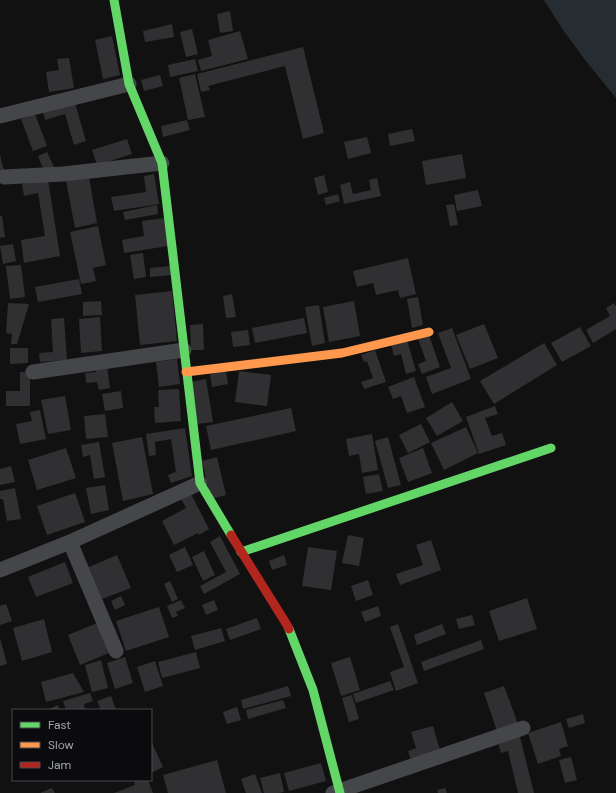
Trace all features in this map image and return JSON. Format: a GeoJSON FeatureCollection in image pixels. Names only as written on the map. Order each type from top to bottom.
{"type":"FeatureCollection","features":[{"type":"Feature","properties":{"kind":"street"},"geometry":{"type":"LineString","coordinates":[[114,0],[129,84],[162,163],[200,483],[288,625],[313,690],[337,793],[522,728]]}},
{"type":"Feature","properties":{"kind":"street"},"geometry":{"type":"LineString","coordinates":[[0,116],[129,84]]}},
{"type":"Feature","properties":{"kind":"street"},"geometry":{"type":"LineString","coordinates":[[4,177],[63,174],[162,163]]}},
{"type":"Feature","properties":{"kind":"street"},"geometry":{"type":"LineString","coordinates":[[186,372],[342,353],[429,332]]}},
{"type":"Feature","properties":{"kind":"street"},"geometry":{"type":"LineString","coordinates":[[33,372],[184,350]]}},
{"type":"Feature","properties":{"kind":"street"},"geometry":{"type":"LineString","coordinates":[[242,552],[550,448]]}},
{"type":"Feature","properties":{"kind":"street"},"geometry":{"type":"LineString","coordinates":[[0,570],[70,542],[200,483]]}},
{"type":"Feature","properties":{"kind":"street"},"geometry":{"type":"LineString","coordinates":[[70,542],[116,651]]}},
{"type":"Feature","properties":{"kind":"shaded area"},"geometry":{"type":"Polygon","coordinates":[[[544,0],[616,0],[616,98],[585,60],[563,30],[544,0]]]}},
{"type":"Feature","properties":{"kind":"building"},"geometry":{"type":"Polygon","coordinates":[[[230,11],[233,31],[220,33],[217,14],[230,11]]]}},
{"type":"Feature","properties":{"kind":"building"},"geometry":{"type":"Polygon","coordinates":[[[172,24],[174,37],[145,42],[143,31],[172,24]]]}},
{"type":"Feature","properties":{"kind":"building"},"geometry":{"type":"Polygon","coordinates":[[[192,29],[198,54],[186,57],[180,32],[192,29]]]}},
{"type":"Feature","properties":{"kind":"building"},"geometry":{"type":"Polygon","coordinates":[[[240,31],[248,59],[201,71],[198,60],[212,56],[208,40],[240,31]]]}},
{"type":"Feature","properties":{"kind":"building"},"geometry":{"type":"Polygon","coordinates":[[[112,36],[120,75],[103,79],[95,40],[112,36]]]}},
{"type":"Feature","properties":{"kind":"building"},"geometry":{"type":"Polygon","coordinates":[[[303,47],[324,133],[303,139],[285,66],[208,86],[210,90],[201,92],[197,74],[303,47]]]}},
{"type":"Feature","properties":{"kind":"building"},"geometry":{"type":"Polygon","coordinates":[[[69,58],[74,88],[49,92],[46,72],[59,70],[57,59],[69,58]]]}},
{"type":"Feature","properties":{"kind":"building"},"geometry":{"type":"Polygon","coordinates":[[[195,59],[198,71],[170,77],[168,65],[195,59]]]}},
{"type":"Feature","properties":{"kind":"building"},"geometry":{"type":"Polygon","coordinates":[[[195,74],[205,117],[188,120],[179,78],[195,74]]]}},
{"type":"Feature","properties":{"kind":"building"},"geometry":{"type":"Polygon","coordinates":[[[160,75],[163,86],[144,91],[141,80],[160,75]]]}},
{"type":"Feature","properties":{"kind":"building"},"geometry":{"type":"Polygon","coordinates":[[[75,103],[86,141],[74,145],[65,114],[45,120],[43,112],[75,103]]]}},
{"type":"Feature","properties":{"kind":"building"},"geometry":{"type":"Polygon","coordinates":[[[35,114],[47,146],[33,151],[21,119],[35,114]]]}},
{"type":"Feature","properties":{"kind":"building"},"geometry":{"type":"Polygon","coordinates":[[[187,120],[190,130],[163,137],[161,126],[187,120]]]}},
{"type":"Feature","properties":{"kind":"building"},"geometry":{"type":"Polygon","coordinates":[[[412,129],[415,141],[390,146],[388,134],[412,129]]]}},
{"type":"Feature","properties":{"kind":"building"},"geometry":{"type":"Polygon","coordinates":[[[367,137],[371,153],[348,159],[344,142],[367,137]]]}},
{"type":"Feature","properties":{"kind":"building"},"geometry":{"type":"Polygon","coordinates":[[[127,139],[132,154],[97,165],[92,150],[127,139]]]}},
{"type":"Feature","properties":{"kind":"building"},"geometry":{"type":"Polygon","coordinates":[[[47,152],[54,167],[44,171],[38,156],[47,152]]]}},
{"type":"Feature","properties":{"kind":"building"},"geometry":{"type":"Polygon","coordinates":[[[462,154],[466,178],[426,185],[422,161],[462,154]]]}},
{"type":"Feature","properties":{"kind":"building"},"geometry":{"type":"Polygon","coordinates":[[[0,155],[4,171],[0,172],[0,155]]]}},
{"type":"Feature","properties":{"kind":"building"},"geometry":{"type":"Polygon","coordinates":[[[154,174],[159,204],[114,211],[111,197],[146,192],[144,176],[154,174]]]}},
{"type":"Feature","properties":{"kind":"building"},"geometry":{"type":"Polygon","coordinates":[[[324,175],[328,192],[318,195],[314,178],[324,175]]]}},
{"type":"Feature","properties":{"kind":"building"},"geometry":{"type":"Polygon","coordinates":[[[89,177],[97,223],[75,228],[66,181],[89,177]]]}},
{"type":"Feature","properties":{"kind":"building"},"geometry":{"type":"Polygon","coordinates":[[[377,178],[381,196],[344,204],[340,185],[350,182],[353,194],[371,190],[369,180],[377,178]]]}},
{"type":"Feature","properties":{"kind":"building"},"geometry":{"type":"Polygon","coordinates":[[[48,180],[60,256],[24,263],[21,240],[45,236],[38,193],[24,196],[22,184],[48,180]]]}},
{"type":"Feature","properties":{"kind":"building"},"geometry":{"type":"Polygon","coordinates":[[[478,190],[482,206],[457,211],[454,195],[478,190]]]}},
{"type":"Feature","properties":{"kind":"building"},"geometry":{"type":"Polygon","coordinates":[[[338,194],[340,201],[326,205],[324,198],[338,194]]]}},
{"type":"Feature","properties":{"kind":"building"},"geometry":{"type":"Polygon","coordinates":[[[454,204],[458,225],[450,226],[446,205],[454,204]]]}},
{"type":"Feature","properties":{"kind":"building"},"geometry":{"type":"Polygon","coordinates":[[[157,205],[158,214],[125,220],[123,212],[157,205]]]}},
{"type":"Feature","properties":{"kind":"building"},"geometry":{"type":"Polygon","coordinates":[[[0,216],[2,216],[5,237],[0,238],[0,216]]]}},
{"type":"Feature","properties":{"kind":"building"},"geometry":{"type":"Polygon","coordinates":[[[164,218],[168,246],[124,253],[122,240],[144,236],[142,221],[164,218]]]}},
{"type":"Feature","properties":{"kind":"building"},"geometry":{"type":"Polygon","coordinates":[[[98,226],[106,265],[93,268],[96,281],[81,284],[70,232],[98,226]]]}},
{"type":"Feature","properties":{"kind":"building"},"geometry":{"type":"Polygon","coordinates":[[[13,244],[16,261],[3,264],[0,246],[13,244]]]}},
{"type":"Feature","properties":{"kind":"building"},"geometry":{"type":"Polygon","coordinates":[[[143,253],[146,277],[134,279],[130,255],[143,253]]]}},
{"type":"Feature","properties":{"kind":"building"},"geometry":{"type":"Polygon","coordinates":[[[408,258],[416,294],[400,298],[398,290],[376,295],[373,283],[357,287],[353,271],[408,258]]]}},
{"type":"Feature","properties":{"kind":"building"},"geometry":{"type":"Polygon","coordinates":[[[21,265],[25,297],[10,299],[6,266],[21,265]]]}},
{"type":"Feature","properties":{"kind":"building"},"geometry":{"type":"Polygon","coordinates":[[[171,266],[172,275],[150,277],[150,268],[171,266]]]}},
{"type":"Feature","properties":{"kind":"building"},"geometry":{"type":"Polygon","coordinates":[[[79,279],[82,294],[38,302],[35,287],[79,279]]]}},
{"type":"Feature","properties":{"kind":"building"},"geometry":{"type":"Polygon","coordinates":[[[172,291],[177,341],[140,345],[135,295],[172,291]]]}},
{"type":"Feature","properties":{"kind":"building"},"geometry":{"type":"Polygon","coordinates":[[[232,294],[236,317],[226,318],[223,296],[232,294]]]}},
{"type":"Feature","properties":{"kind":"building"},"geometry":{"type":"Polygon","coordinates":[[[418,297],[423,325],[412,328],[407,299],[418,297]]]}},
{"type":"Feature","properties":{"kind":"building"},"geometry":{"type":"Polygon","coordinates":[[[101,301],[102,315],[83,316],[83,302],[101,301]]]}},
{"type":"Feature","properties":{"kind":"building"},"geometry":{"type":"Polygon","coordinates":[[[354,301],[360,336],[329,342],[323,307],[354,301]]]}},
{"type":"Feature","properties":{"kind":"building"},"geometry":{"type":"Polygon","coordinates":[[[8,303],[29,304],[17,344],[11,344],[12,334],[6,333],[8,303]]]}},
{"type":"Feature","properties":{"kind":"building"},"geometry":{"type":"Polygon","coordinates":[[[614,303],[616,306],[616,329],[593,343],[586,330],[610,316],[606,308],[614,303]]]}},
{"type":"Feature","properties":{"kind":"building"},"geometry":{"type":"Polygon","coordinates":[[[319,305],[325,343],[312,346],[305,307],[319,305]]]}},
{"type":"Feature","properties":{"kind":"building"},"geometry":{"type":"Polygon","coordinates":[[[100,317],[102,351],[81,353],[79,319],[100,317]]]}},
{"type":"Feature","properties":{"kind":"building"},"geometry":{"type":"Polygon","coordinates":[[[64,318],[67,360],[40,362],[39,353],[53,352],[51,319],[64,318]]]}},
{"type":"Feature","properties":{"kind":"building"},"geometry":{"type":"Polygon","coordinates":[[[304,318],[307,333],[255,343],[252,328],[304,318]]]}},
{"type":"Feature","properties":{"kind":"building"},"geometry":{"type":"Polygon","coordinates":[[[203,324],[204,350],[191,350],[190,325],[203,324]]]}},
{"type":"Feature","properties":{"kind":"building"},"geometry":{"type":"Polygon","coordinates":[[[484,324],[498,358],[470,369],[456,335],[484,324]]]}},
{"type":"Feature","properties":{"kind":"building"},"geometry":{"type":"Polygon","coordinates":[[[580,327],[591,346],[562,362],[551,343],[580,327]]]}},
{"type":"Feature","properties":{"kind":"building"},"geometry":{"type":"Polygon","coordinates":[[[452,328],[471,379],[432,394],[426,377],[451,368],[438,333],[452,328]]]}},
{"type":"Feature","properties":{"kind":"building"},"geometry":{"type":"Polygon","coordinates":[[[248,330],[250,345],[233,347],[231,332],[248,330]]]}},
{"type":"Feature","properties":{"kind":"building"},"geometry":{"type":"Polygon","coordinates":[[[429,335],[440,367],[422,374],[418,364],[426,361],[418,339],[429,335]]]}},
{"type":"Feature","properties":{"kind":"building"},"geometry":{"type":"Polygon","coordinates":[[[407,340],[416,371],[406,374],[401,354],[394,356],[391,344],[407,340]]]}},
{"type":"Feature","properties":{"kind":"building"},"geometry":{"type":"Polygon","coordinates":[[[544,343],[557,365],[494,404],[480,381],[544,343]]]}},
{"type":"Feature","properties":{"kind":"building"},"geometry":{"type":"Polygon","coordinates":[[[10,348],[28,348],[28,363],[10,364],[10,348]]]}},
{"type":"Feature","properties":{"kind":"building"},"geometry":{"type":"Polygon","coordinates":[[[375,350],[386,382],[364,389],[361,382],[373,378],[367,361],[364,362],[361,355],[375,350]]]}},
{"type":"Feature","properties":{"kind":"building"},"geometry":{"type":"Polygon","coordinates":[[[177,359],[180,384],[159,387],[156,362],[177,359]]]}},
{"type":"Feature","properties":{"kind":"building"},"geometry":{"type":"Polygon","coordinates":[[[107,366],[110,388],[99,390],[97,382],[86,383],[85,373],[96,372],[95,368],[107,366]]]}},
{"type":"Feature","properties":{"kind":"building"},"geometry":{"type":"Polygon","coordinates":[[[226,371],[228,384],[212,387],[210,374],[226,371]]]}},
{"type":"Feature","properties":{"kind":"building"},"geometry":{"type":"Polygon","coordinates":[[[239,371],[271,375],[267,406],[235,402],[239,371]]]}},
{"type":"Feature","properties":{"kind":"building"},"geometry":{"type":"Polygon","coordinates":[[[20,372],[30,372],[30,406],[6,406],[6,391],[20,391],[20,372]]]}},
{"type":"Feature","properties":{"kind":"building"},"geometry":{"type":"Polygon","coordinates":[[[414,377],[425,407],[407,413],[401,396],[393,399],[388,387],[414,377]]]}},
{"type":"Feature","properties":{"kind":"building"},"geometry":{"type":"Polygon","coordinates":[[[206,379],[213,422],[197,424],[190,382],[206,379]]]}},
{"type":"Feature","properties":{"kind":"building"},"geometry":{"type":"Polygon","coordinates":[[[179,389],[181,421],[155,423],[154,407],[159,407],[158,390],[179,389]]]}},
{"type":"Feature","properties":{"kind":"building"},"geometry":{"type":"Polygon","coordinates":[[[121,391],[123,408],[105,411],[102,394],[121,391]]]}},
{"type":"Feature","properties":{"kind":"building"},"geometry":{"type":"Polygon","coordinates":[[[65,396],[71,430],[48,434],[41,400],[65,396]]]}},
{"type":"Feature","properties":{"kind":"building"},"geometry":{"type":"Polygon","coordinates":[[[452,402],[463,421],[437,436],[426,418],[452,402]]]}},
{"type":"Feature","properties":{"kind":"building"},"geometry":{"type":"Polygon","coordinates":[[[495,406],[498,414],[485,418],[492,436],[502,433],[506,445],[479,454],[466,417],[495,406]]]}},
{"type":"Feature","properties":{"kind":"building"},"geometry":{"type":"Polygon","coordinates":[[[291,408],[296,431],[211,450],[206,426],[291,408]]]}},
{"type":"Feature","properties":{"kind":"building"},"geometry":{"type":"Polygon","coordinates":[[[40,410],[46,439],[20,444],[16,424],[32,421],[30,412],[40,410]]]}},
{"type":"Feature","properties":{"kind":"building"},"geometry":{"type":"Polygon","coordinates":[[[105,414],[108,437],[86,439],[84,416],[105,414]]]}},
{"type":"Feature","properties":{"kind":"building"},"geometry":{"type":"Polygon","coordinates":[[[421,424],[430,442],[408,453],[399,435],[421,424]]]}},
{"type":"Feature","properties":{"kind":"building"},"geometry":{"type":"Polygon","coordinates":[[[466,427],[478,453],[444,470],[431,443],[466,427]]]}},
{"type":"Feature","properties":{"kind":"building"},"geometry":{"type":"Polygon","coordinates":[[[185,428],[192,476],[171,483],[168,475],[176,472],[171,439],[155,442],[156,455],[149,456],[146,434],[185,428]]]}},
{"type":"Feature","properties":{"kind":"building"},"geometry":{"type":"Polygon","coordinates":[[[372,434],[378,470],[362,473],[359,454],[349,456],[346,439],[372,434]]]}},
{"type":"Feature","properties":{"kind":"building"},"geometry":{"type":"Polygon","coordinates":[[[142,437],[153,494],[123,501],[112,443],[142,437]]]}},
{"type":"Feature","properties":{"kind":"building"},"geometry":{"type":"Polygon","coordinates":[[[388,437],[401,485],[388,488],[375,441],[388,437]]]}},
{"type":"Feature","properties":{"kind":"building"},"geometry":{"type":"Polygon","coordinates":[[[99,442],[105,477],[94,479],[90,455],[83,457],[81,445],[99,442]]]}},
{"type":"Feature","properties":{"kind":"building"},"geometry":{"type":"Polygon","coordinates":[[[66,448],[76,478],[37,490],[28,460],[66,448]]]}},
{"type":"Feature","properties":{"kind":"building"},"geometry":{"type":"Polygon","coordinates":[[[423,448],[432,473],[408,482],[399,458],[423,448]]]}},
{"type":"Feature","properties":{"kind":"building"},"geometry":{"type":"Polygon","coordinates":[[[217,457],[226,495],[211,499],[202,461],[217,457]]]}},
{"type":"Feature","properties":{"kind":"building"},"geometry":{"type":"Polygon","coordinates":[[[11,466],[15,482],[0,485],[0,469],[11,466]]]}},
{"type":"Feature","properties":{"kind":"building"},"geometry":{"type":"Polygon","coordinates":[[[379,474],[383,491],[366,494],[363,477],[379,474]]]}},
{"type":"Feature","properties":{"kind":"building"},"geometry":{"type":"Polygon","coordinates":[[[105,485],[109,510],[91,514],[86,488],[105,485]]]}},
{"type":"Feature","properties":{"kind":"building"},"geometry":{"type":"Polygon","coordinates":[[[15,488],[21,519],[7,521],[3,499],[0,499],[0,491],[15,488]]]}},
{"type":"Feature","properties":{"kind":"building"},"geometry":{"type":"Polygon","coordinates":[[[190,492],[209,529],[199,535],[198,533],[174,545],[162,521],[186,508],[180,497],[190,492]]]}},
{"type":"Feature","properties":{"kind":"building"},"geometry":{"type":"Polygon","coordinates":[[[75,493],[85,522],[47,535],[37,506],[75,493]]]}},
{"type":"Feature","properties":{"kind":"building"},"geometry":{"type":"Polygon","coordinates":[[[348,535],[364,538],[359,566],[342,563],[348,535]]]}},
{"type":"Feature","properties":{"kind":"building"},"geometry":{"type":"Polygon","coordinates":[[[220,536],[240,574],[204,594],[200,586],[226,572],[210,542],[220,536]]]}},
{"type":"Feature","properties":{"kind":"building"},"geometry":{"type":"Polygon","coordinates":[[[431,540],[441,570],[400,585],[396,574],[423,565],[416,545],[431,540]]]}},
{"type":"Feature","properties":{"kind":"building"},"geometry":{"type":"Polygon","coordinates":[[[185,547],[193,565],[177,572],[169,555],[185,547]]]}},
{"type":"Feature","properties":{"kind":"building"},"geometry":{"type":"Polygon","coordinates":[[[308,547],[337,551],[331,590],[302,586],[308,547]]]}},
{"type":"Feature","properties":{"kind":"building"},"geometry":{"type":"Polygon","coordinates":[[[204,551],[215,575],[203,581],[192,557],[204,551]]]}},
{"type":"Feature","properties":{"kind":"building"},"geometry":{"type":"Polygon","coordinates":[[[117,555],[131,588],[102,599],[89,567],[117,555]]]}},
{"type":"Feature","properties":{"kind":"building"},"geometry":{"type":"Polygon","coordinates":[[[284,555],[287,565],[272,570],[269,561],[284,555]]]}},
{"type":"Feature","properties":{"kind":"building"},"geometry":{"type":"Polygon","coordinates":[[[65,562],[73,583],[36,597],[28,577],[65,562]]]}},
{"type":"Feature","properties":{"kind":"building"},"geometry":{"type":"Polygon","coordinates":[[[368,580],[373,595],[356,601],[351,586],[368,580]]]}},
{"type":"Feature","properties":{"kind":"building"},"geometry":{"type":"Polygon","coordinates":[[[170,581],[178,599],[172,602],[164,584],[170,581]]]}},
{"type":"Feature","properties":{"kind":"building"},"geometry":{"type":"Polygon","coordinates":[[[121,596],[125,605],[115,610],[111,601],[121,596]]]}},
{"type":"Feature","properties":{"kind":"building"},"geometry":{"type":"Polygon","coordinates":[[[527,598],[537,629],[499,641],[489,611],[527,598]]]}},
{"type":"Feature","properties":{"kind":"building"},"geometry":{"type":"Polygon","coordinates":[[[181,600],[185,608],[176,612],[178,616],[172,618],[167,606],[181,600]]]}},
{"type":"Feature","properties":{"kind":"building"},"geometry":{"type":"Polygon","coordinates":[[[214,600],[218,610],[206,615],[202,605],[214,600]]]}},
{"type":"Feature","properties":{"kind":"building"},"geometry":{"type":"Polygon","coordinates":[[[6,604],[12,621],[0,625],[0,606],[6,604]]]}},
{"type":"Feature","properties":{"kind":"building"},"geometry":{"type":"Polygon","coordinates":[[[378,606],[381,616],[365,622],[361,612],[378,606]]]}},
{"type":"Feature","properties":{"kind":"building"},"geometry":{"type":"Polygon","coordinates":[[[159,607],[169,637],[126,651],[116,621],[159,607]]]}},
{"type":"Feature","properties":{"kind":"building"},"geometry":{"type":"Polygon","coordinates":[[[472,615],[475,625],[459,629],[456,619],[472,615]]]}},
{"type":"Feature","properties":{"kind":"building"},"geometry":{"type":"Polygon","coordinates":[[[257,618],[261,629],[230,640],[226,629],[257,618]]]}},
{"type":"Feature","properties":{"kind":"building"},"geometry":{"type":"Polygon","coordinates":[[[44,619],[52,652],[22,661],[13,628],[44,619]]]}},
{"type":"Feature","properties":{"kind":"building"},"geometry":{"type":"Polygon","coordinates":[[[97,623],[109,653],[80,665],[68,635],[97,623]]]}},
{"type":"Feature","properties":{"kind":"building"},"geometry":{"type":"Polygon","coordinates":[[[398,624],[418,683],[396,691],[390,672],[404,667],[390,627],[398,624]]]}},
{"type":"Feature","properties":{"kind":"building"},"geometry":{"type":"Polygon","coordinates":[[[442,624],[446,634],[417,645],[414,635],[442,624]]]}},
{"type":"Feature","properties":{"kind":"building"},"geometry":{"type":"Polygon","coordinates":[[[221,628],[225,641],[195,650],[191,636],[221,628]]]}},
{"type":"Feature","properties":{"kind":"building"},"geometry":{"type":"Polygon","coordinates":[[[0,638],[7,664],[0,666],[0,638]]]}},
{"type":"Feature","properties":{"kind":"building"},"geometry":{"type":"Polygon","coordinates":[[[481,640],[484,649],[424,671],[421,662],[481,640]]]}},
{"type":"Feature","properties":{"kind":"building"},"geometry":{"type":"Polygon","coordinates":[[[196,652],[200,668],[162,678],[158,662],[196,652]]]}},
{"type":"Feature","properties":{"kind":"building"},"geometry":{"type":"Polygon","coordinates":[[[125,657],[133,683],[115,689],[107,663],[125,657]]]}},
{"type":"Feature","properties":{"kind":"building"},"geometry":{"type":"Polygon","coordinates":[[[350,657],[360,690],[341,696],[331,663],[350,657]]]}},
{"type":"Feature","properties":{"kind":"building"},"geometry":{"type":"Polygon","coordinates":[[[101,660],[108,688],[92,692],[85,665],[101,660]]]}},
{"type":"Feature","properties":{"kind":"building"},"geometry":{"type":"Polygon","coordinates":[[[155,661],[163,686],[145,692],[137,667],[155,661]]]}},
{"type":"Feature","properties":{"kind":"building"},"geometry":{"type":"Polygon","coordinates":[[[73,673],[84,692],[46,702],[41,682],[73,673]]]}},
{"type":"Feature","properties":{"kind":"building"},"geometry":{"type":"Polygon","coordinates":[[[390,681],[394,690],[356,703],[353,694],[390,681]]]}},
{"type":"Feature","properties":{"kind":"building"},"geometry":{"type":"Polygon","coordinates":[[[288,686],[291,696],[243,709],[241,700],[288,686]]]}},
{"type":"Feature","properties":{"kind":"building"},"geometry":{"type":"Polygon","coordinates":[[[504,686],[518,724],[497,731],[484,693],[504,686]]]}},
{"type":"Feature","properties":{"kind":"building"},"geometry":{"type":"Polygon","coordinates":[[[90,693],[93,701],[84,704],[85,709],[66,709],[63,701],[90,693]]]}},
{"type":"Feature","properties":{"kind":"building"},"geometry":{"type":"Polygon","coordinates":[[[352,695],[359,719],[349,722],[342,698],[352,695]]]}},
{"type":"Feature","properties":{"kind":"building"},"geometry":{"type":"Polygon","coordinates":[[[111,696],[116,709],[101,709],[97,701],[111,696]]]}},
{"type":"Feature","properties":{"kind":"building"},"geometry":{"type":"Polygon","coordinates":[[[283,700],[286,708],[248,719],[246,710],[283,700]]]}},
{"type":"Feature","properties":{"kind":"building"},"geometry":{"type":"Polygon","coordinates":[[[58,705],[60,709],[49,709],[58,705]]]}},
{"type":"Feature","properties":{"kind":"building"},"geometry":{"type":"Polygon","coordinates":[[[237,707],[241,720],[227,724],[223,712],[237,707]]]}},
{"type":"Feature","properties":{"kind":"building"},"geometry":{"type":"Polygon","coordinates":[[[583,714],[585,723],[569,728],[566,719],[583,714]]]}},
{"type":"Feature","properties":{"kind":"building"},"geometry":{"type":"Polygon","coordinates":[[[561,722],[568,746],[559,749],[561,756],[538,764],[528,733],[561,722]]]}},
{"type":"Feature","properties":{"kind":"building"},"geometry":{"type":"Polygon","coordinates":[[[433,726],[440,750],[411,760],[408,751],[416,748],[411,732],[433,726]]]}},
{"type":"Feature","properties":{"kind":"building"},"geometry":{"type":"Polygon","coordinates":[[[519,733],[534,793],[518,793],[508,751],[501,753],[497,739],[519,733]]]}},
{"type":"Feature","properties":{"kind":"building"},"geometry":{"type":"Polygon","coordinates":[[[152,743],[163,767],[152,772],[152,743]]]}},
{"type":"Feature","properties":{"kind":"building"},"geometry":{"type":"Polygon","coordinates":[[[571,757],[577,780],[565,783],[559,760],[571,757]]]}},
{"type":"Feature","properties":{"kind":"building"},"geometry":{"type":"Polygon","coordinates":[[[217,760],[226,793],[168,793],[163,775],[217,760]]]}},
{"type":"Feature","properties":{"kind":"building"},"geometry":{"type":"Polygon","coordinates":[[[321,763],[326,781],[289,791],[284,773],[321,763]]]}},
{"type":"Feature","properties":{"kind":"building"},"geometry":{"type":"Polygon","coordinates":[[[280,773],[284,792],[264,793],[260,778],[280,773]]]}},
{"type":"Feature","properties":{"kind":"building"},"geometry":{"type":"Polygon","coordinates":[[[255,774],[262,793],[246,793],[241,779],[255,774]]]}},
{"type":"Feature","properties":{"kind":"building"},"geometry":{"type":"Polygon","coordinates":[[[134,781],[148,781],[153,793],[114,793],[135,785],[134,781]]]}},
{"type":"Feature","properties":{"kind":"building"},"geometry":{"type":"Polygon","coordinates":[[[52,788],[55,793],[40,793],[52,788]]]}},
{"type":"Feature","properties":{"kind":"building"},"geometry":{"type":"Polygon","coordinates":[[[445,788],[447,793],[438,793],[437,790],[445,788]]]}},
{"type":"Feature","properties":{"kind":"traffic: fast"},"geometry":{"type":"LineString","coordinates":[[114,0],[129,84],[162,163],[200,483],[231,535]]}},
{"type":"Feature","properties":{"kind":"traffic: fast"},"geometry":{"type":"LineString","coordinates":[[241,552],[551,448]]}},
{"type":"Feature","properties":{"kind":"traffic: fast"},"geometry":{"type":"LineString","coordinates":[[289,629],[313,690],[340,793]]}},
{"type":"Feature","properties":{"kind":"traffic: slow"},"geometry":{"type":"LineString","coordinates":[[186,372],[342,353],[429,332]]}},
{"type":"Feature","properties":{"kind":"traffic: jam"},"geometry":{"type":"LineString","coordinates":[[231,535],[289,629]]}}]}
